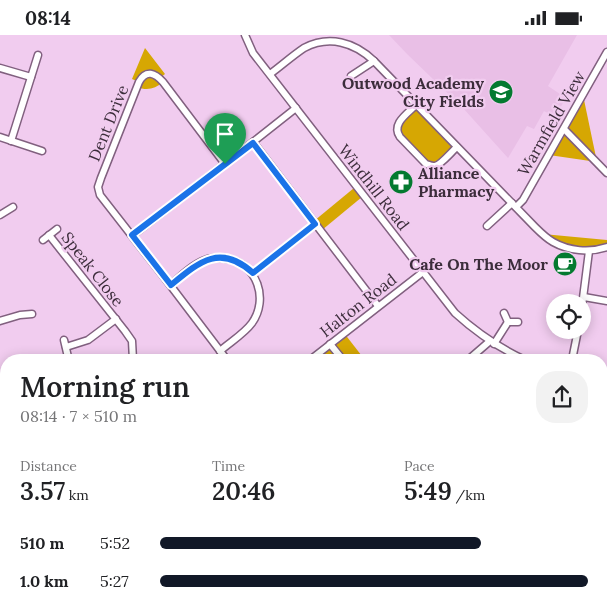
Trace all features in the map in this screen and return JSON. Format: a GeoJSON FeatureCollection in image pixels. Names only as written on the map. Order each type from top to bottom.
{"type":"FeatureCollection","features":[{"type":"Feature","properties":{"kind":"street","name":"Windhill Road"},"geometry":{"type":"LineString","coordinates":[[245,35],[253,53],[454,313],[492,343],[511,354]]}},
{"type":"Feature","properties":{"kind":"street"},"geometry":{"type":"LineString","coordinates":[[270,74],[304,48],[318,42],[345,42],[354,46],[374,61],[535,227],[552,242],[578,250],[590,251],[607,247]]}},
{"type":"Feature","properties":{"kind":"street","name":"Warmfield View"},"geometry":{"type":"LineString","coordinates":[[487,226],[524,199],[607,52]]}},
{"type":"Feature","properties":{"kind":"street"},"geometry":{"type":"LineString","coordinates":[[11,141],[38,55]]}},
{"type":"Feature","properties":{"kind":"street"},"geometry":{"type":"LineString","coordinates":[[350,76],[374,61]]}},
{"type":"Feature","properties":{"kind":"street"},"geometry":{"type":"LineString","coordinates":[[0,68],[31,77]]}},
{"type":"Feature","properties":{"kind":"street","name":"Dent Drive"},"geometry":{"type":"LineString","coordinates":[[132,235],[100,195],[98,187],[139,82],[145,74],[155,75],[163,82],[225,164]]}},
{"type":"Feature","properties":{"kind":"street"},"geometry":{"type":"LineString","coordinates":[[416,105],[400,122],[397,127],[397,133],[426,164],[434,166],[439,164],[457,147]]}},
{"type":"Feature","properties":{"kind":"street"},"geometry":{"type":"LineString","coordinates":[[222,354],[132,235],[296,108]]}},
{"type":"Feature","properties":{"kind":"street"},"geometry":{"type":"LineString","coordinates":[[564,129],[607,173]]}},
{"type":"Feature","properties":{"kind":"street"},"geometry":{"type":"LineString","coordinates":[[0,137],[42,151]]}},
{"type":"Feature","properties":{"kind":"street"},"geometry":{"type":"LineString","coordinates":[[253,143],[378,306]]}},
{"type":"Feature","properties":{"kind":"street"},"geometry":{"type":"LineString","coordinates":[[0,215],[13,207]]}},
{"type":"Feature","properties":{"kind":"street"},"geometry":{"type":"LineString","coordinates":[[253,273],[315,224]]}},
{"type":"Feature","properties":{"kind":"street","name":"Speak Close"},"geometry":{"type":"LineString","coordinates":[[43,240],[57,229]]}},
{"type":"Feature","properties":{"kind":"street","name":"Speak Close"},"geometry":{"type":"LineString","coordinates":[[49,235],[125,331],[132,341],[133,354]]}},
{"type":"Feature","properties":{"kind":"street"},"geometry":{"type":"LineString","coordinates":[[584,294],[590,251]]}},
{"type":"Feature","properties":{"kind":"street"},"geometry":{"type":"LineString","coordinates":[[171,285],[192,267],[206,260],[221,258],[235,260],[253,273],[259,286],[260,297],[256,315],[252,323],[220,351]]}},
{"type":"Feature","properties":{"kind":"street","name":"Halton Road"},"geometry":{"type":"LineString","coordinates":[[318,354],[423,272]]}},
{"type":"Feature","properties":{"kind":"street"},"geometry":{"type":"LineString","coordinates":[[591,298],[607,301]]}},
{"type":"Feature","properties":{"kind":"street"},"geometry":{"type":"LineString","coordinates":[[504,313],[508,322]]}},
{"type":"Feature","properties":{"kind":"street"},"geometry":{"type":"LineString","coordinates":[[0,321],[20,315],[32,314]]}},
{"type":"Feature","properties":{"kind":"street","name":"Speak Close"},"geometry":{"type":"LineString","coordinates":[[66,347],[88,340],[116,319]]}},
{"type":"Feature","properties":{"kind":"street"},"geometry":{"type":"LineString","coordinates":[[476,354],[492,343],[508,322]]}},
{"type":"Feature","properties":{"kind":"street"},"geometry":{"type":"LineString","coordinates":[[508,322],[518,322]]}},
{"type":"Feature","properties":{"kind":"street"},"geometry":{"type":"LineString","coordinates":[[64,339],[67,354]]}},
{"type":"Feature","properties":{"kind":"street"},"geometry":{"type":"LineString","coordinates":[[573,354],[576,339]]}},
{"type":"Feature","properties":{"kind":"street"},"geometry":{"type":"LineString","coordinates":[[330,344],[338,354]]}},
{"type":"Feature","properties":{"kind":"shaded area","name":"Outwood Academy City Fields"},"geometry":{"type":"Polygon","coordinates":[[[389,35],[577,35],[548,86],[566,98],[555,117],[544,111],[534,129],[527,126],[508,158],[463,108],[389,35]]]}},
{"type":"Feature","properties":{"kind":"shaded area"},"geometry":{"type":"Polygon","coordinates":[[[145,48],[165,74],[160,78],[163,82],[154,88],[148,89],[137,87],[139,82],[132,79],[145,48]]]}},
{"type":"Feature","properties":{"kind":"shaded area"},"geometry":{"type":"Polygon","coordinates":[[[583,95],[597,162],[549,155],[583,95]]]}},
{"type":"Feature","properties":{"kind":"shaded area"},"geometry":{"type":"Polygon","coordinates":[[[416,105],[457,147],[439,164],[429,165],[400,137],[400,122],[416,105]]]}},
{"type":"Feature","properties":{"kind":"shaded area"},"geometry":{"type":"Polygon","coordinates":[[[354,188],[362,197],[322,230],[314,221],[354,188]]]}},
{"type":"Feature","properties":{"kind":"shaded area"},"geometry":{"type":"Polygon","coordinates":[[[543,234],[607,240],[607,247],[578,250],[543,234]]]}},
{"type":"Feature","properties":{"kind":"shaded area"},"geometry":{"type":"Polygon","coordinates":[[[344,333],[360,354],[317,354],[344,333]]]}},
{"type":"Feature","properties":{"kind":"place","name":"Outwood Academy City Fields"},"geometry":{"type":"Point","coordinates":[501,92]}},
{"type":"Feature","properties":{"kind":"place","name":"Alliance Pharmacy"},"geometry":{"type":"Point","coordinates":[401,182]}},
{"type":"Feature","properties":{"kind":"place","name":"Cafe On The Moor"},"geometry":{"type":"Point","coordinates":[565,264]}},
{"type":"Feature","properties":{"kind":"route"},"geometry":{"type":"LineString","coordinates":[[253,143],[315,224],[253,273],[235,260],[221,258],[206,260],[192,267],[171,285],[132,235],[225,164],[253,143]]}}]}
